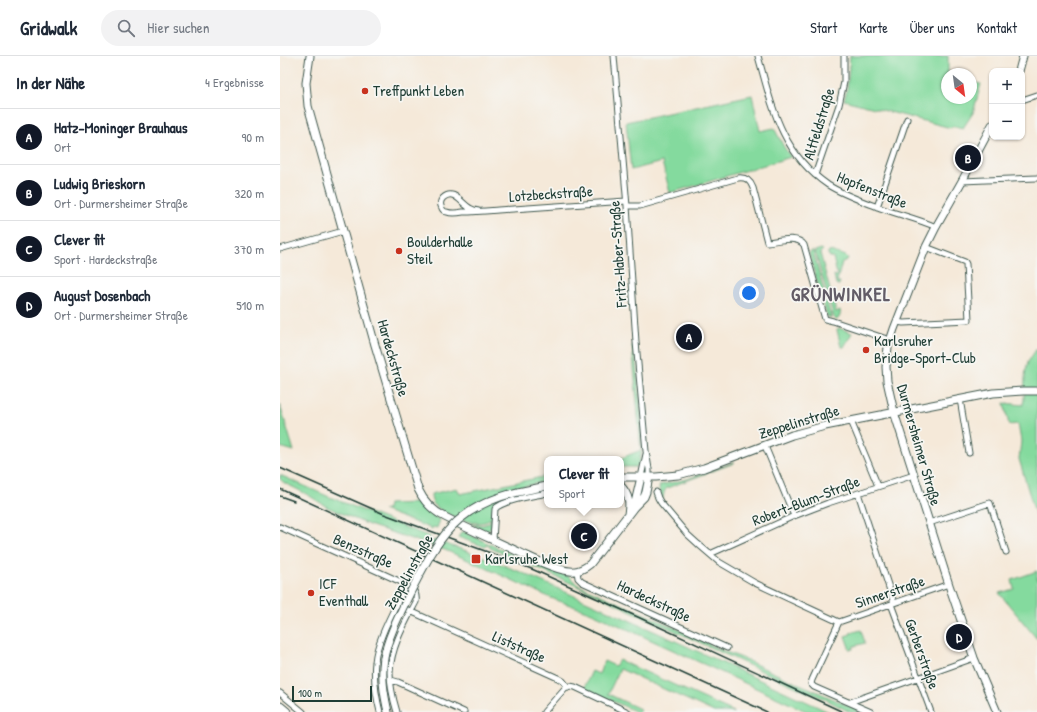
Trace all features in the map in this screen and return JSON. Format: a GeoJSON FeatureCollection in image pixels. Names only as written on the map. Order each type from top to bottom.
{"type":"FeatureCollection","features":[{"type":"Feature","properties":{"kind":"highway"},"geometry":{"type":"LineString","coordinates":[[280,707],[286,712]]}},
{"type":"Feature","properties":{"kind":"street","name":"Hardeckstraße"},"geometry":{"type":"LineString","coordinates":[[310,56],[306,83],[308,106],[393,406],[421,495],[432,509],[439,514],[550,566],[570,572],[576,571],[578,578],[582,582],[727,648]]}},
{"type":"Feature","properties":{"kind":"street","name":"Fritz-Haber-Straße"},"geometry":{"type":"LineString","coordinates":[[614,56],[636,342],[649,477]]}},
{"type":"Feature","properties":{"kind":"street","name":"Hopfenstraße"},"geometry":{"type":"LineString","coordinates":[[758,56],[772,106],[784,136],[794,152],[815,175],[838,191],[877,207],[936,227]]}},
{"type":"Feature","properties":{"kind":"street","name":"Altfeldstraße"},"geometry":{"type":"LineString","coordinates":[[815,175],[839,104],[844,82],[844,56]]}},
{"type":"Feature","properties":{"kind":"street"},"geometry":{"type":"LineString","coordinates":[[1020,68],[1023,56]]}},
{"type":"Feature","properties":{"kind":"street"},"geometry":{"type":"LineString","coordinates":[[1025,99],[1037,95]]}},
{"type":"Feature","properties":{"kind":"street"},"geometry":{"type":"LineString","coordinates":[[877,207],[907,119]]}},
{"type":"Feature","properties":{"kind":"street","name":"Durmersheimer Straße"},"geometry":{"type":"LineString","coordinates":[[989,131],[926,247],[890,340],[886,360],[886,373],[894,412],[948,584],[974,658],[997,712]]}},
{"type":"Feature","properties":{"kind":"street","name":"Lotzbeckstraße"},"geometry":{"type":"LineString","coordinates":[[478,211],[466,206],[457,197],[451,195],[444,197],[441,202],[442,208],[448,213],[626,204],[640,206],[738,178],[746,179],[751,183],[753,188],[767,242],[794,239],[799,240],[804,246],[825,319],[890,340]]}},
{"type":"Feature","properties":{"kind":"street"},"geometry":{"type":"LineString","coordinates":[[962,181],[1037,178]]}},
{"type":"Feature","properties":{"kind":"street"},"geometry":{"type":"LineString","coordinates":[[280,249],[343,231]]}},
{"type":"Feature","properties":{"kind":"street"},"geometry":{"type":"LineString","coordinates":[[896,322],[969,320],[965,262],[926,247]]}},
{"type":"Feature","properties":{"kind":"street","name":"Zeppelinstraße"},"geometry":{"type":"LineString","coordinates":[[641,477],[665,476],[690,472],[810,429],[851,420],[1004,392],[1037,391]]}},
{"type":"Feature","properties":{"kind":"street"},"geometry":{"type":"LineString","coordinates":[[960,399],[970,453]]}},
{"type":"Feature","properties":{"kind":"street"},"geometry":{"type":"LineString","coordinates":[[851,420],[878,486]]}},
{"type":"Feature","properties":{"kind":"street"},"geometry":{"type":"LineString","coordinates":[[765,446],[794,516]]}},
{"type":"Feature","properties":{"kind":"street","name":"Fritz-Haber-Straße"},"geometry":{"type":"LineString","coordinates":[[641,477],[646,451]]}},
{"type":"Feature","properties":{"kind":"street","name":"Robert-Blum-Straße"},"geometry":{"type":"LineString","coordinates":[[710,554],[794,516],[828,503],[914,475]]}},
{"type":"Feature","properties":{"kind":"street"},"geometry":{"type":"LineString","coordinates":[[624,477],[641,477],[634,507]]}},
{"type":"Feature","properties":{"kind":"street"},"geometry":{"type":"LineString","coordinates":[[576,571],[582,570],[590,564],[634,507],[644,497],[649,477]]}},
{"type":"Feature","properties":{"kind":"street","name":"Zeppelinstraße"},"geometry":{"type":"LineString","coordinates":[[388,709],[382,672],[387,645],[408,598],[427,561],[440,540],[458,520],[491,500],[507,495],[544,489]]}},
{"type":"Feature","properties":{"kind":"street","name":"Zeppelinstraße"},"geometry":{"type":"LineString","coordinates":[[493,540],[495,510],[497,506],[544,490]]}},
{"type":"Feature","properties":{"kind":"street"},"geometry":{"type":"LineString","coordinates":[[624,490],[629,500],[628,516]]}},
{"type":"Feature","properties":{"kind":"street"},"geometry":{"type":"LineString","coordinates":[[656,492],[661,503],[677,523],[698,544],[729,568],[755,583],[839,622],[811,684],[814,687],[871,712]]}},
{"type":"Feature","properties":{"kind":"street","name":"Gerberstraße"},"geometry":{"type":"LineString","coordinates":[[858,493],[893,603],[931,712]]}},
{"type":"Feature","properties":{"kind":"street"},"geometry":{"type":"LineString","coordinates":[[929,523],[990,503],[1006,552]]}},
{"type":"Feature","properties":{"kind":"street","name":"Benzstraße"},"geometry":{"type":"LineString","coordinates":[[280,527],[414,589],[416,602],[411,611]]}},
{"type":"Feature","properties":{"kind":"street","name":"Zeppelinstraße"},"geometry":{"type":"LineString","coordinates":[[380,712],[375,684],[375,661],[382,636],[406,584]]}},
{"type":"Feature","properties":{"kind":"street","name":"Sinnerstraße"},"geometry":{"type":"LineString","coordinates":[[839,622],[948,584]]}},
{"type":"Feature","properties":{"kind":"street","name":"Liststraße"},"geometry":{"type":"LineString","coordinates":[[397,605],[558,678],[568,687],[576,687],[628,712]]}},
{"type":"Feature","properties":{"kind":"street","name":"Zeppelinstraße"},"geometry":{"type":"LineString","coordinates":[[397,712],[392,690],[390,671],[394,649],[411,611]]}},
{"type":"Feature","properties":{"kind":"street"},"geometry":{"type":"LineString","coordinates":[[850,702],[974,658]]}},
{"type":"Feature","properties":{"kind":"street"},"geometry":{"type":"LineString","coordinates":[[391,680],[464,712]]}},
{"type":"Feature","properties":{"kind":"street"},"geometry":{"type":"LineString","coordinates":[[544,712],[562,690],[568,687]]}},
{"type":"Feature","properties":{"kind":"street"},"geometry":{"type":"LineString","coordinates":[[280,693],[303,712]]}},
{"type":"Feature","properties":{"kind":"green space"},"geometry":{"type":"Polygon","coordinates":[[[850,56],[948,56],[948,68],[941,68],[941,104],[975,104],[973,113],[963,128],[952,126],[951,128],[844,100],[847,90],[850,56]]]}},
{"type":"Feature","properties":{"kind":"green space"},"geometry":{"type":"Polygon","coordinates":[[[977,83],[981,84],[977,98],[977,83]]]}},
{"type":"Feature","properties":{"kind":"green space"},"geometry":{"type":"Polygon","coordinates":[[[752,95],[760,131],[774,128],[791,157],[670,193],[662,162],[631,170],[626,122],[752,95]]]}},
{"type":"Feature","properties":{"kind":"green space"},"geometry":{"type":"Polygon","coordinates":[[[821,249],[823,250],[820,253],[836,312],[840,310],[839,317],[836,320],[834,318],[815,251],[821,249]]]}},
{"type":"Feature","properties":{"kind":"green space"},"geometry":{"type":"Polygon","coordinates":[[[813,251],[831,318],[827,316],[809,254],[813,251]]]}},
{"type":"Feature","properties":{"kind":"green space"},"geometry":{"type":"Polygon","coordinates":[[[830,251],[848,258],[842,262],[837,281],[840,282],[839,285],[836,284],[834,275],[837,276],[833,257],[830,257],[828,254],[830,251]]]}},
{"type":"Feature","properties":{"kind":"green space"},"geometry":{"type":"Polygon","coordinates":[[[839,328],[852,333],[844,347],[841,347],[837,330],[839,328]]]}},
{"type":"Feature","properties":{"kind":"green space"},"geometry":{"type":"Polygon","coordinates":[[[632,345],[634,346],[640,401],[642,442],[641,456],[639,464],[636,467],[624,467],[624,457],[641,450],[632,345]]]}},
{"type":"Feature","properties":{"kind":"green space"},"geometry":{"type":"Polygon","coordinates":[[[1037,348],[1037,520],[1019,459],[1021,441],[1018,424],[1009,425],[1004,403],[1023,405],[1026,367],[1037,348]]]}},
{"type":"Feature","properties":{"kind":"green space"},"geometry":{"type":"Polygon","coordinates":[[[280,405],[294,451],[280,447],[280,405]]]}},
{"type":"Feature","properties":{"kind":"green space"},"geometry":{"type":"Polygon","coordinates":[[[734,462],[667,488],[664,492],[663,499],[661,496],[659,490],[660,485],[687,479],[734,462]]]}},
{"type":"Feature","properties":{"kind":"green space"},"geometry":{"type":"Polygon","coordinates":[[[280,475],[327,496],[430,537],[429,540],[433,542],[434,540],[470,553],[474,553],[515,571],[516,570],[658,633],[829,712],[808,712],[592,613],[551,598],[445,550],[369,525],[327,507],[283,482],[280,479],[280,475]]]}},
{"type":"Feature","properties":{"kind":"green space"},"geometry":{"type":"Polygon","coordinates":[[[544,477],[544,482],[502,491],[504,501],[497,503],[493,507],[491,528],[487,531],[470,524],[482,525],[489,523],[491,519],[477,523],[459,519],[441,510],[431,499],[431,494],[457,488],[460,494],[544,477]]]}},
{"type":"Feature","properties":{"kind":"green space"},"geometry":{"type":"Polygon","coordinates":[[[388,504],[421,504],[429,513],[440,520],[437,528],[433,527],[432,529],[383,510],[387,509],[388,504]]]}},
{"type":"Feature","properties":{"kind":"green space"},"geometry":{"type":"Polygon","coordinates":[[[462,531],[530,563],[569,576],[578,585],[862,712],[850,712],[825,699],[566,581],[490,548],[490,546],[486,545],[485,547],[458,537],[462,531]]]}},
{"type":"Feature","properties":{"kind":"green space"},"geometry":{"type":"Polygon","coordinates":[[[1037,571],[1037,639],[999,593],[1014,589],[1012,580],[1037,571]]]}},
{"type":"Feature","properties":{"kind":"green space"},"geometry":{"type":"Polygon","coordinates":[[[861,630],[865,643],[854,646],[853,649],[850,650],[845,636],[861,630]]]}},
{"type":"Feature","properties":{"kind":"green space"},"geometry":{"type":"Polygon","coordinates":[[[619,660],[734,712],[714,712],[620,669],[608,694],[640,709],[639,712],[584,688],[592,671],[599,674],[604,661],[615,666],[619,660]]]}},
{"type":"Feature","properties":{"kind":"railway"},"geometry":{"type":"LineString","coordinates":[[280,468],[384,514],[534,570],[843,712]]}},
{"type":"Feature","properties":{"kind":"railway"},"geometry":{"type":"LineString","coordinates":[[280,489],[767,712]]}},
{"type":"Feature","properties":{"kind":"railway"},"geometry":{"type":"LineString","coordinates":[[280,496],[294,501]]}},
{"type":"Feature","properties":{"kind":"place","name":"Treffpunkt Leben"},"geometry":{"type":"Point","coordinates":[365,91]}},
{"type":"Feature","properties":{"kind":"place","name":"Ludwig Brieskorn"},"geometry":{"type":"Point","coordinates":[968,158]}},
{"type":"Feature","properties":{"kind":"place","name":"Boulderhalle Steil"},"geometry":{"type":"Point","coordinates":[399,251]}},
{"type":"Feature","properties":{"kind":"place","name":"Hatz-Moninger Brauhaus"},"geometry":{"type":"Point","coordinates":[689,337]}},
{"type":"Feature","properties":{"kind":"place","name":"Karlsruher Bridge-Sport-Club"},"geometry":{"type":"Point","coordinates":[866,350]}},
{"type":"Feature","properties":{"kind":"place","name":"Clever fit"},"geometry":{"type":"Point","coordinates":[584,536]}},
{"type":"Feature","properties":{"kind":"place","name":"Karlsruhe West"},"geometry":{"type":"Point","coordinates":[476,559]}},
{"type":"Feature","properties":{"kind":"place","name":"ICF Eventhall"},"geometry":{"type":"Point","coordinates":[311,593]}},
{"type":"Feature","properties":{"kind":"place","name":"August Dosenbach"},"geometry":{"type":"Point","coordinates":[959,637]}},
{"type":"Feature","properties":{"kind":"district","name":"GRÜNWINKEL"},"geometry":{"type":"Point","coordinates":[841,294]}}]}
